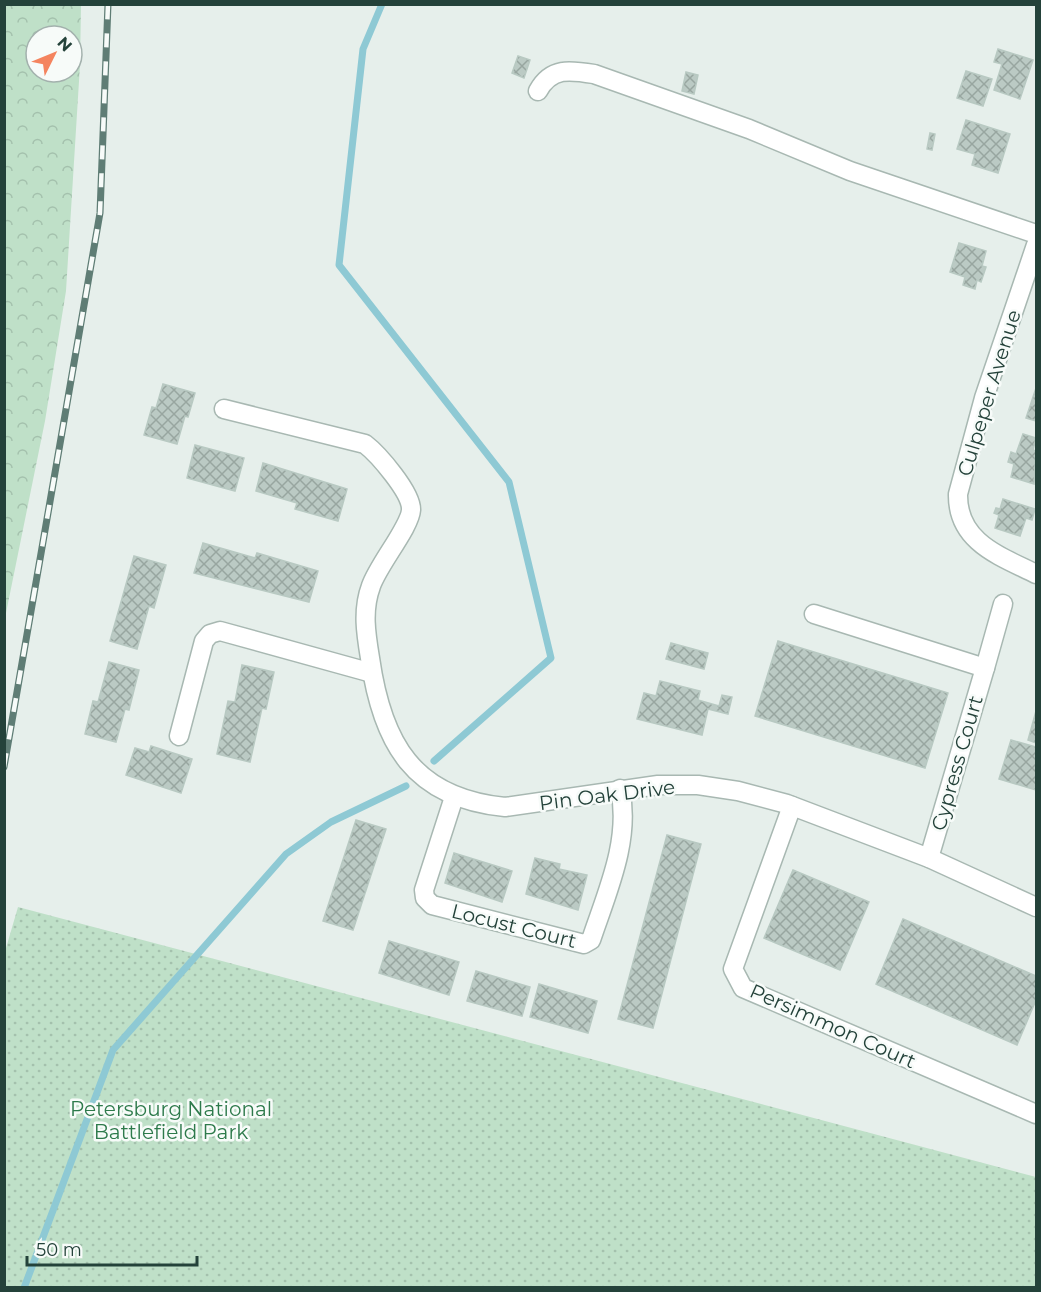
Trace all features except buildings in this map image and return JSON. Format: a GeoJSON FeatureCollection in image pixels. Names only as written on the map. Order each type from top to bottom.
{"type":"FeatureCollection","features":[{"type":"Feature","properties":{"kind":"street"},"geometry":{"type":"LineString","coordinates":[[538,91],[543,81],[554,73],[568,69],[594,74],[749,129],[850,171],[1036,234]]}},
{"type":"Feature","properties":{"kind":"street","name":"Culpeper Avenue"},"geometry":{"type":"LineString","coordinates":[[1036,245],[984,398],[964,472],[958,507],[962,523],[972,537],[998,555],[1036,574]]}},
{"type":"Feature","properties":{"kind":"street","name":"Pin Oak Drive"},"geometry":{"type":"LineString","coordinates":[[224,409],[365,444],[377,453],[409,499],[411,510],[408,519],[382,561],[370,587],[365,614],[372,673],[378,705],[386,726],[400,751],[419,773],[454,796],[479,805],[515,807],[620,789],[698,785],[738,791],[792,806],[929,858],[1036,907]]}},
{"type":"Feature","properties":{"kind":"street","name":"Cypress Court"},"geometry":{"type":"LineString","coordinates":[[929,858],[1003,604]]}},
{"type":"Feature","properties":{"kind":"street"},"geometry":{"type":"LineString","coordinates":[[814,614],[985,668]]}},
{"type":"Feature","properties":{"kind":"street"},"geometry":{"type":"LineString","coordinates":[[179,736],[204,641],[210,634],[220,631],[372,673]]}},
{"type":"Feature","properties":{"kind":"street","name":"Locust Court"},"geometry":{"type":"LineString","coordinates":[[454,796],[424,890],[425,898],[432,905],[584,944],[591,940],[615,866],[624,828],[620,789]]}},
{"type":"Feature","properties":{"kind":"street","name":"Persimmon Court"},"geometry":{"type":"LineString","coordinates":[[792,806],[733,969],[743,988],[1036,1114]]}},
{"type":"Feature","properties":{"kind":"green space"},"geometry":{"type":"Polygon","coordinates":[[[5,4],[81,5],[81,24],[24,24],[24,84],[79,84],[66,291],[45,421],[5,618],[5,4]]]}},
{"type":"Feature","properties":{"kind":"green space","name":"Petersburg National Battlefield Park"},"geometry":{"type":"Polygon","coordinates":[[[18,907],[1036,1177],[1036,1287],[5,1287],[4,955],[18,907]]]}},
{"type":"Feature","properties":{"kind":"waterway"},"geometry":{"type":"LineString","coordinates":[[382,4],[363,49],[339,265],[509,482],[551,658],[434,761]]}},
{"type":"Feature","properties":{"kind":"waterway"},"geometry":{"type":"LineString","coordinates":[[24,1288],[113,1050],[286,854],[331,822],[406,786]]}},
{"type":"Feature","properties":{"kind":"railway"},"geometry":{"type":"LineString","coordinates":[[4,767],[100,213],[108,4]]}}]}
